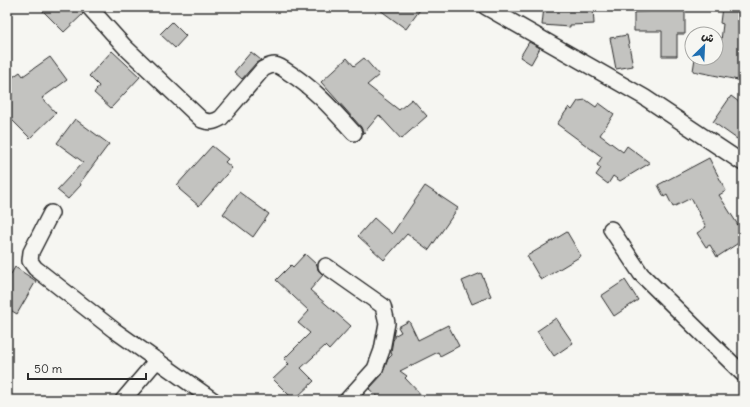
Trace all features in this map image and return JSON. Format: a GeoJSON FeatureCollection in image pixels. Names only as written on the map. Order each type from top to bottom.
{"type":"FeatureCollection","features":[{"type":"Feature","properties":{"kind":"street"},"geometry":{"type":"LineString","coordinates":[[89,7],[125,47],[202,120],[208,122],[221,118],[263,69],[274,65],[293,75],[314,91],[354,133]]}},
{"type":"Feature","properties":{"kind":"street"},"geometry":{"type":"LineString","coordinates":[[486,7],[644,97],[743,163]]}},
{"type":"Feature","properties":{"kind":"street"},"geometry":{"type":"LineString","coordinates":[[51,213],[31,252],[30,261],[35,268],[114,330],[213,400]]}},
{"type":"Feature","properties":{"kind":"street"},"geometry":{"type":"LineString","coordinates":[[611,229],[640,274],[743,374]]}},
{"type":"Feature","properties":{"kind":"street"},"geometry":{"type":"LineString","coordinates":[[326,266],[383,306],[386,316],[386,332],[382,350],[375,369],[347,400]]}},
{"type":"Feature","properties":{"kind":"street"},"geometry":{"type":"LineString","coordinates":[[123,400],[157,360]]}},
{"type":"Feature","properties":{"kind":"building"},"geometry":{"type":"Polygon","coordinates":[[[39,7],[80,7],[83,14],[64,32],[39,7]]]}},
{"type":"Feature","properties":{"kind":"building"},"geometry":{"type":"Polygon","coordinates":[[[376,7],[422,7],[406,29],[376,7]]]}},
{"type":"Feature","properties":{"kind":"building"},"geometry":{"type":"Polygon","coordinates":[[[544,7],[593,7],[594,24],[570,25],[570,27],[542,25],[544,7]]]}},
{"type":"Feature","properties":{"kind":"building"},"geometry":{"type":"Polygon","coordinates":[[[722,7],[743,7],[743,81],[693,71],[694,66],[724,66],[724,26],[720,23],[722,7]]]}},
{"type":"Feature","properties":{"kind":"building"},"geometry":{"type":"Polygon","coordinates":[[[685,10],[684,34],[677,34],[677,56],[662,56],[662,31],[634,31],[634,12],[685,10]]]}},
{"type":"Feature","properties":{"kind":"building"},"geometry":{"type":"Polygon","coordinates":[[[172,22],[186,36],[175,48],[160,34],[172,22]]]}},
{"type":"Feature","properties":{"kind":"building"},"geometry":{"type":"Polygon","coordinates":[[[627,35],[633,66],[616,69],[610,38],[627,35]]]}},
{"type":"Feature","properties":{"kind":"building"},"geometry":{"type":"Polygon","coordinates":[[[529,42],[540,48],[531,64],[520,57],[529,42]]]}},
{"type":"Feature","properties":{"kind":"building"},"geometry":{"type":"Polygon","coordinates":[[[112,51],[140,77],[111,108],[94,93],[99,86],[89,76],[112,51]]]}},
{"type":"Feature","properties":{"kind":"building"},"geometry":{"type":"Polygon","coordinates":[[[251,52],[261,60],[256,63],[242,79],[234,72],[251,52]]]}},
{"type":"Feature","properties":{"kind":"building"},"geometry":{"type":"Polygon","coordinates":[[[50,57],[67,80],[42,98],[56,113],[30,138],[7,115],[7,81],[20,72],[23,76],[50,57]]]}},
{"type":"Feature","properties":{"kind":"building"},"geometry":{"type":"Polygon","coordinates":[[[347,58],[354,66],[364,58],[379,75],[367,85],[399,110],[412,99],[427,116],[401,139],[379,115],[364,133],[361,127],[321,82],[347,58]]]}},
{"type":"Feature","properties":{"kind":"building"},"geometry":{"type":"Polygon","coordinates":[[[731,96],[743,105],[743,131],[737,139],[713,122],[731,96]]]}},
{"type":"Feature","properties":{"kind":"building"},"geometry":{"type":"Polygon","coordinates":[[[586,100],[596,107],[599,103],[614,114],[600,135],[623,152],[627,146],[650,163],[620,181],[613,176],[608,184],[596,175],[601,168],[597,165],[602,157],[557,124],[569,107],[572,110],[578,101],[586,100]]]}},
{"type":"Feature","properties":{"kind":"building"},"geometry":{"type":"Polygon","coordinates":[[[75,119],[109,144],[80,183],[81,185],[68,199],[57,190],[83,162],[57,143],[75,119]]]}},
{"type":"Feature","properties":{"kind":"building"},"geometry":{"type":"Polygon","coordinates":[[[212,146],[228,159],[225,162],[232,168],[199,206],[179,189],[180,188],[177,185],[212,146]]]}},
{"type":"Feature","properties":{"kind":"building"},"geometry":{"type":"Polygon","coordinates":[[[709,158],[726,191],[719,195],[743,233],[743,240],[717,257],[710,245],[706,247],[697,233],[706,227],[691,198],[673,207],[667,195],[664,197],[658,185],[709,158]]]}},
{"type":"Feature","properties":{"kind":"building"},"geometry":{"type":"Polygon","coordinates":[[[425,186],[458,208],[429,250],[407,234],[384,260],[358,236],[374,218],[392,234],[425,186]]]}},
{"type":"Feature","properties":{"kind":"building"},"geometry":{"type":"Polygon","coordinates":[[[239,192],[269,214],[253,237],[223,214],[239,192]]]}},
{"type":"Feature","properties":{"kind":"building"},"geometry":{"type":"Polygon","coordinates":[[[567,232],[581,256],[541,280],[527,256],[567,232]]]}},
{"type":"Feature","properties":{"kind":"building"},"geometry":{"type":"Polygon","coordinates":[[[305,254],[317,265],[318,270],[323,275],[310,290],[351,326],[329,350],[325,346],[301,368],[314,381],[294,400],[273,379],[289,364],[284,359],[310,333],[298,323],[309,311],[276,280],[291,265],[293,267],[305,254]]]}},
{"type":"Feature","properties":{"kind":"building"},"geometry":{"type":"Polygon","coordinates":[[[15,267],[36,281],[17,314],[7,308],[7,281],[15,267]]]}},
{"type":"Feature","properties":{"kind":"building"},"geometry":{"type":"Polygon","coordinates":[[[481,273],[491,296],[472,304],[462,281],[481,273]]]}},
{"type":"Feature","properties":{"kind":"building"},"geometry":{"type":"Polygon","coordinates":[[[625,280],[638,300],[614,316],[601,296],[625,280]]]}},
{"type":"Feature","properties":{"kind":"building"},"geometry":{"type":"Polygon","coordinates":[[[556,318],[573,343],[554,356],[537,331],[556,318]]]}},
{"type":"Feature","properties":{"kind":"building"},"geometry":{"type":"Polygon","coordinates":[[[409,321],[418,340],[448,325],[459,346],[440,356],[438,352],[400,371],[407,376],[405,378],[426,400],[382,400],[369,389],[382,375],[388,359],[392,355],[391,352],[394,336],[401,332],[398,327],[409,321]]]}}]}
